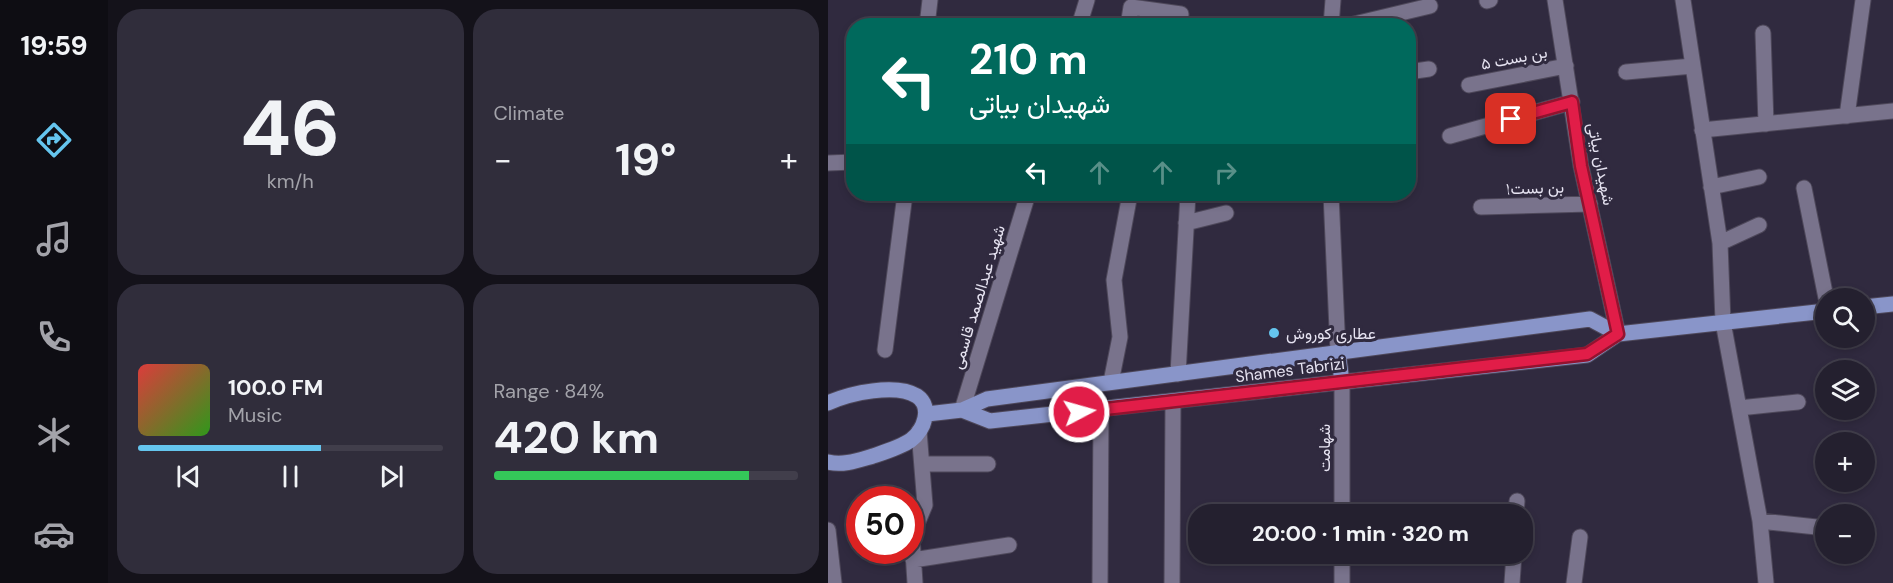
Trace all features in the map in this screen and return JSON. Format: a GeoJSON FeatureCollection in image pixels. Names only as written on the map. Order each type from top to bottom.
{"type":"FeatureCollection","features":[{"type":"Feature","properties":{"kind":"main road"},"geometry":{"type":"LineString","coordinates":[[1875,306],[1893,304]]}},
{"type":"Feature","properties":{"kind":"main road","name":"Shames Tabrizi"},"geometry":{"type":"LineString","coordinates":[[962,410],[990,421],[1173,402],[1587,354],[1618,334],[1815,312]]}},
{"type":"Feature","properties":{"kind":"main road","name":"Shames Tabrizi"},"geometry":{"type":"LineString","coordinates":[[927,414],[962,410],[987,399],[1590,319],[1618,334]]}},
{"type":"Feature","properties":{"kind":"main road"},"geometry":{"type":"LineString","coordinates":[[1338,352],[1342,382]]}},
{"type":"Feature","properties":{"kind":"main road"},"geometry":{"type":"LineString","coordinates":[[828,403],[840,397],[862,392],[906,391],[920,397],[927,414],[919,431],[911,440],[880,454],[850,462],[828,462]]}},
{"type":"Feature","properties":{"kind":"street"},"geometry":{"type":"LineString","coordinates":[[928,18],[930,0]]}},
{"type":"Feature","properties":{"kind":"street"},"geometry":{"type":"LineString","coordinates":[[1081,18],[1087,0]]}},
{"type":"Feature","properties":{"kind":"street"},"geometry":{"type":"LineString","coordinates":[[1331,18],[1332,0]]}},
{"type":"Feature","properties":{"kind":"street","name":"شهیدان بیاتی"},"geometry":{"type":"LineString","coordinates":[[1555,0],[1581,166],[1618,334]]}},
{"type":"Feature","properties":{"kind":"street"},"geometry":{"type":"LineString","coordinates":[[1683,0],[1720,243],[1724,322],[1760,520],[1766,583]]}},
{"type":"Feature","properties":{"kind":"street"},"geometry":{"type":"LineString","coordinates":[[1847,116],[1863,0]]}},
{"type":"Feature","properties":{"kind":"street"},"geometry":{"type":"LineString","coordinates":[[1380,18],[1430,6]]}},
{"type":"Feature","properties":{"kind":"street"},"geometry":{"type":"LineString","coordinates":[[1129,18],[1131,7],[1181,14],[1181,18]]}},
{"type":"Feature","properties":{"kind":"street"},"geometry":{"type":"LineString","coordinates":[[1763,33],[1766,124]]}},
{"type":"Feature","properties":{"kind":"street","name":"بن بست ۵"},"geometry":{"type":"LineString","coordinates":[[1469,85],[1566,66]]}},
{"type":"Feature","properties":{"kind":"street"},"geometry":{"type":"LineString","coordinates":[[1626,72],[1693,66]]}},
{"type":"Feature","properties":{"kind":"street"},"geometry":{"type":"LineString","coordinates":[[1416,71],[1429,69]]}},
{"type":"Feature","properties":{"kind":"street"},"geometry":{"type":"LineString","coordinates":[[1450,136],[1572,102]]}},
{"type":"Feature","properties":{"kind":"street"},"geometry":{"type":"LineString","coordinates":[[1702,130],[1893,111]]}},
{"type":"Feature","properties":{"kind":"street"},"geometry":{"type":"LineString","coordinates":[[828,163],[846,162]]}},
{"type":"Feature","properties":{"kind":"street"},"geometry":{"type":"LineString","coordinates":[[1711,188],[1759,177]]}},
{"type":"Feature","properties":{"kind":"street"},"geometry":{"type":"LineString","coordinates":[[1804,188],[1824,288]]}},
{"type":"Feature","properties":{"kind":"street"},"geometry":{"type":"LineString","coordinates":[[885,350],[904,201]]}},
{"type":"Feature","properties":{"kind":"street","name":"شهید عبدالصمد قاسمی"},"geometry":{"type":"LineString","coordinates":[[962,410],[1026,201]]}},
{"type":"Feature","properties":{"kind":"street"},"geometry":{"type":"LineString","coordinates":[[1111,382],[1120,337],[1114,280],[1129,201]]}},
{"type":"Feature","properties":{"kind":"street"},"geometry":{"type":"LineString","coordinates":[[1178,374],[1188,201]]}},
{"type":"Feature","properties":{"kind":"street"},"geometry":{"type":"LineString","coordinates":[[1331,201],[1338,352]]}},
{"type":"Feature","properties":{"kind":"street","name":"بن بست۱"},"geometry":{"type":"LineString","coordinates":[[1481,207],[1590,204]]}},
{"type":"Feature","properties":{"kind":"street"},"geometry":{"type":"LineString","coordinates":[[1186,223],[1226,213]]}},
{"type":"Feature","properties":{"kind":"street"},"geometry":{"type":"LineString","coordinates":[[1720,243],[1759,225]]}},
{"type":"Feature","properties":{"kind":"street","name":"شهامت"},"geometry":{"type":"LineString","coordinates":[[1342,382],[1342,504]]}},
{"type":"Feature","properties":{"kind":"street"},"geometry":{"type":"LineString","coordinates":[[1172,583],[1173,402]]}},
{"type":"Feature","properties":{"kind":"street"},"geometry":{"type":"LineString","coordinates":[[1739,408],[1798,402]]}},
{"type":"Feature","properties":{"kind":"street"},"geometry":{"type":"LineString","coordinates":[[1100,583],[1101,410]]}},
{"type":"Feature","properties":{"kind":"street"},"geometry":{"type":"LineString","coordinates":[[919,431],[924,486]]}},
{"type":"Feature","properties":{"kind":"street"},"geometry":{"type":"LineString","coordinates":[[922,464],[988,464]]}},
{"type":"Feature","properties":{"kind":"street"},"geometry":{"type":"LineString","coordinates":[[924,491],[924,507]]}},
{"type":"Feature","properties":{"kind":"street"},"geometry":{"type":"LineString","coordinates":[[1760,520],[1815,527]]}},
{"type":"Feature","properties":{"kind":"street"},"geometry":{"type":"LineString","coordinates":[[828,530],[834,583]]}},
{"type":"Feature","properties":{"kind":"street"},"geometry":{"type":"LineString","coordinates":[[1574,583],[1580,537]]}},
{"type":"Feature","properties":{"kind":"street"},"geometry":{"type":"LineString","coordinates":[[924,558],[1009,545]]}},
{"type":"Feature","properties":{"kind":"street"},"geometry":{"type":"LineString","coordinates":[[914,564],[915,583]]}},
{"type":"Feature","properties":{"kind":"street"},"geometry":{"type":"LineString","coordinates":[[1342,564],[1342,583]]}},
{"type":"Feature","properties":{"kind":"street"},"geometry":{"type":"LineString","coordinates":[[1512,583],[1513,564]]}},
{"type":"Feature","properties":{"kind":"place","name":"عطاری کوروش"},"geometry":{"type":"Point","coordinates":[1274,333]}},
{"type":"Feature","properties":{"kind":"route"},"geometry":{"type":"LineString","coordinates":[[1079,412],[1587,354],[1618,334],[1581,166],[1572,102],[1511,119]]}}]}
